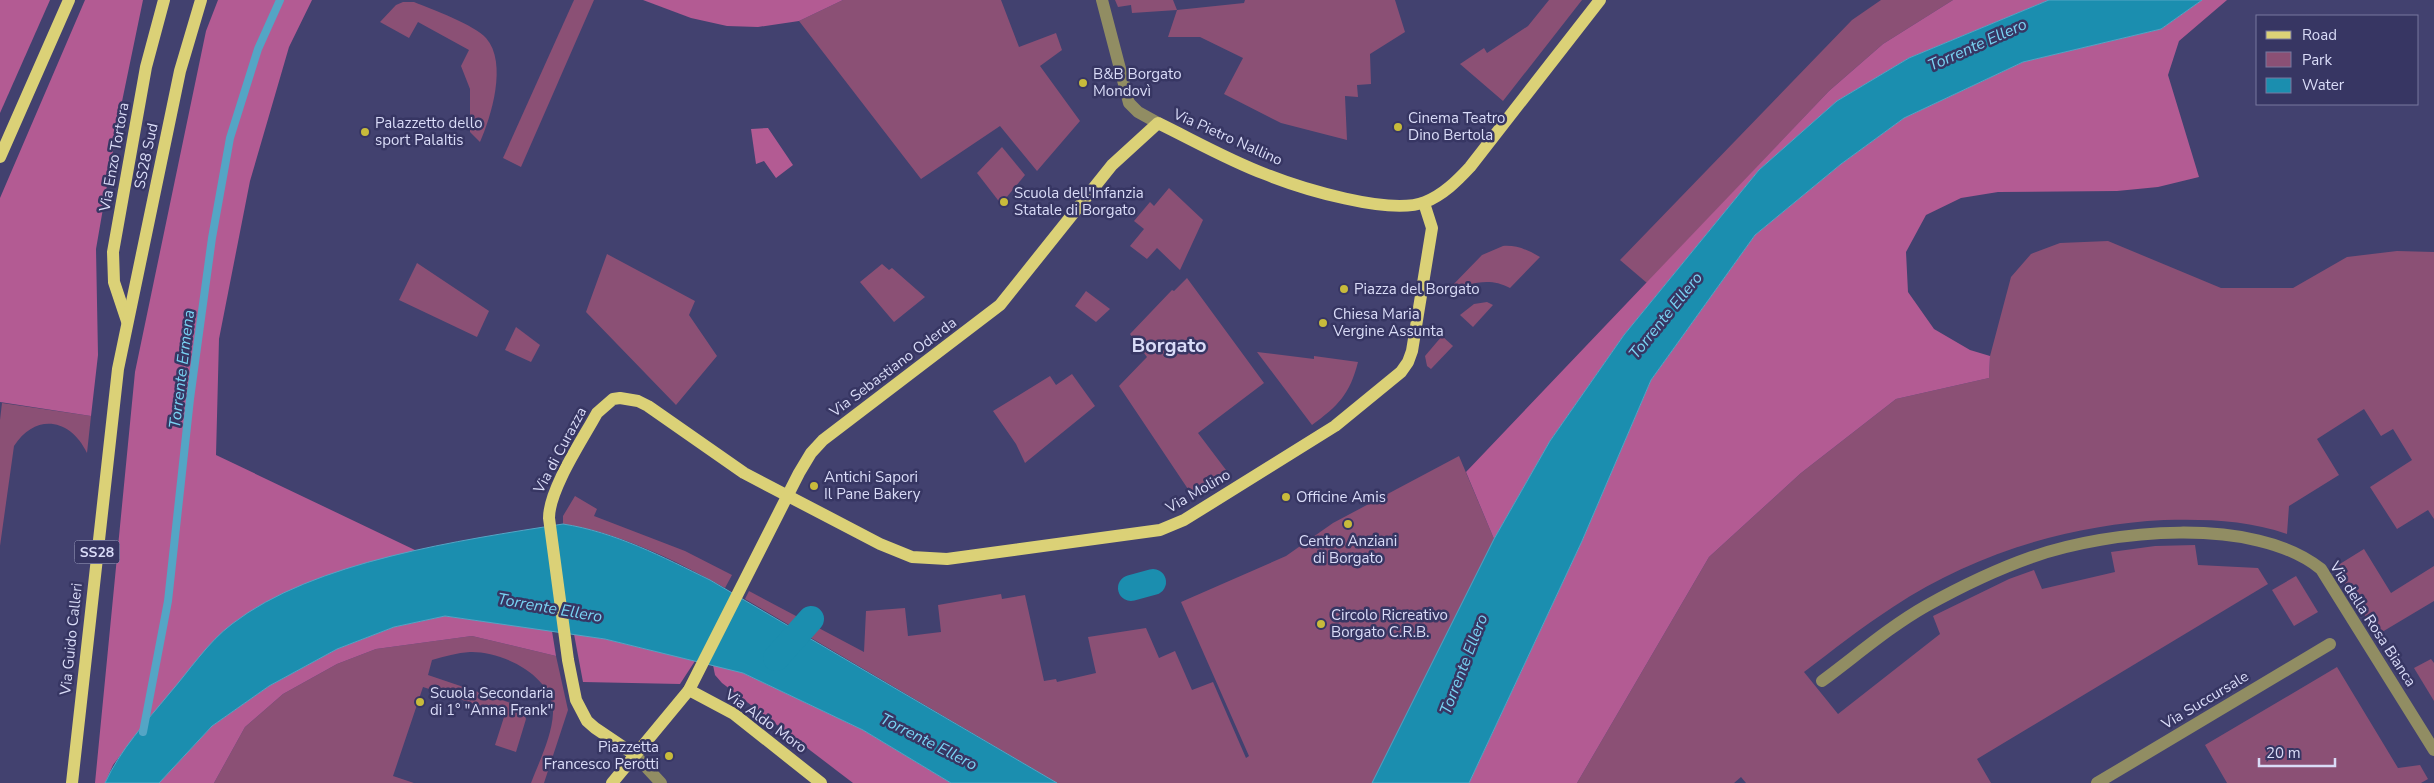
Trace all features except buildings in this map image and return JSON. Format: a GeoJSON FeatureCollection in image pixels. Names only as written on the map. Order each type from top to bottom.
{"type":"FeatureCollection","features":[{"type":"Feature","properties":{"kind":"main road"},"geometry":{"type":"LineString","coordinates":[[0,157],[69,0]]}},
{"type":"Feature","properties":{"kind":"main road","name":"Via Enzo Tortora"},"geometry":{"type":"LineString","coordinates":[[127,321],[114,282],[113,252],[146,67],[164,0]]}},
{"type":"Feature","properties":{"kind":"main road","name":"SS28 Sud"},"geometry":{"type":"LineString","coordinates":[[127,321],[182,63],[200,0]]}},
{"type":"Feature","properties":{"kind":"main road"},"geometry":{"type":"LineString","coordinates":[[1424,203],[1446,190],[1470,167],[1600,0]]}},
{"type":"Feature","properties":{"kind":"main road","name":"Via Pietro Nallino"},"geometry":{"type":"LineString","coordinates":[[1158,123],[1266,175],[1352,200],[1385,206],[1424,203]]}},
{"type":"Feature","properties":{"kind":"main road","name":"Via Sebastiano Oderda"},"geometry":{"type":"LineString","coordinates":[[612,783],[689,690],[787,495],[811,453],[823,440],[984,319],[1008,297],[1112,165],[1158,123]]}},
{"type":"Feature","properties":{"kind":"main road","name":"Via Molino"},"geometry":{"type":"LineString","coordinates":[[787,495],[890,549],[924,559],[947,559],[1160,530],[1184,520],[1335,426],[1395,378],[1408,362],[1420,306],[1432,228],[1424,203]]}},
{"type":"Feature","properties":{"kind":"main road","name":"Via Guido Calleri"},"geometry":{"type":"LineString","coordinates":[[72,783],[115,392],[127,321]]}},
{"type":"Feature","properties":{"kind":"main road","name":"Via di Curazza"},"geometry":{"type":"LineString","coordinates":[[635,755],[587,721],[576,700],[568,660],[548,518],[551,500],[597,413],[608,403],[620,398],[630,398],[648,406],[730,464],[787,495]]}},
{"type":"Feature","properties":{"kind":"main road","name":"Via Aldo Moro"},"geometry":{"type":"LineString","coordinates":[[689,690],[734,714],[821,783]]}},
{"type":"Feature","properties":{"kind":"street","name":"Via Pietro Nallino"},"geometry":{"type":"LineString","coordinates":[[1102,0],[1129,103],[1138,112],[1158,123]]}},
{"type":"Feature","properties":{"kind":"street","name":"Via della Rosa Bianca"},"geometry":{"type":"LineString","coordinates":[[1822,681],[1925,606],[1998,570],[2033,556],[2067,547],[2143,536],[2203,533],[2232,535],[2278,545],[2308,558],[2321,569],[2434,750]]}},
{"type":"Feature","properties":{"kind":"street","name":"Via Succursale"},"geometry":{"type":"LineString","coordinates":[[2097,783],[2330,644]]}},
{"type":"Feature","properties":{"kind":"street"},"geometry":{"type":"LineString","coordinates":[[635,755],[661,783]]}},
{"type":"Feature","properties":{"kind":"green space"},"geometry":{"type":"Polygon","coordinates":[[[574,0],[594,0],[521,167],[503,158],[574,0]]]}},
{"type":"Feature","properties":{"kind":"green space"},"geometry":{"type":"Polygon","coordinates":[[[843,0],[1001,0],[1019,47],[1056,33],[1062,50],[1040,66],[1080,121],[1037,171],[1000,126],[921,179],[799,21],[843,0]]]}},
{"type":"Feature","properties":{"kind":"green space"},"geometry":{"type":"Polygon","coordinates":[[[1115,0],[1173,0],[1177,10],[1132,13],[1131,5],[1118,7],[1115,0]]]}},
{"type":"Feature","properties":{"kind":"green space"},"geometry":{"type":"Polygon","coordinates":[[[1245,0],[1395,0],[1405,32],[1370,54],[1371,84],[1357,85],[1358,97],[1345,96],[1347,140],[1281,123],[1224,94],[1243,58],[1200,37],[1168,37],[1177,10],[1244,3],[1245,0]]]}},
{"type":"Feature","properties":{"kind":"green space"},"geometry":{"type":"Polygon","coordinates":[[[1549,0],[1582,0],[1503,101],[1460,64],[1484,48],[1487,53],[1528,26],[1549,0]]]}},
{"type":"Feature","properties":{"kind":"green space"},"geometry":{"type":"Polygon","coordinates":[[[1881,0],[1953,0],[1883,44],[1829,91],[1647,283],[1620,260],[1852,20],[1881,0]]]}},
{"type":"Feature","properties":{"kind":"green space"},"geometry":{"type":"Polygon","coordinates":[[[403,2],[414,2],[463,23],[486,38],[493,49],[497,75],[493,105],[480,142],[470,132],[470,89],[461,66],[469,50],[418,22],[409,38],[380,22],[396,5],[403,2]]]}},
{"type":"Feature","properties":{"kind":"green space"},"geometry":{"type":"Polygon","coordinates":[[[1002,147],[1025,175],[1001,204],[977,173],[1002,147]]]}},
{"type":"Feature","properties":{"kind":"green space"},"geometry":{"type":"Polygon","coordinates":[[[1169,188],[1203,220],[1180,270],[1157,248],[1147,259],[1130,246],[1144,229],[1134,221],[1150,202],[1154,206],[1169,188]]]}},
{"type":"Feature","properties":{"kind":"green space"},"geometry":{"type":"Polygon","coordinates":[[[2108,241],[2221,288],[2293,288],[2347,257],[2397,251],[2434,252],[2434,519],[2428,510],[2397,529],[2370,487],[2412,460],[2393,429],[2381,436],[2364,409],[2317,439],[2339,475],[2289,506],[2287,534],[2272,529],[2227,521],[2164,520],[2092,528],[2057,536],[1989,558],[1924,588],[1870,622],[1804,672],[1838,714],[1940,634],[1933,616],[2009,579],[2034,570],[2042,589],[2115,572],[2111,552],[2155,546],[2195,545],[2198,565],[2258,568],[2268,584],[1977,759],[1991,783],[1746,783],[1741,777],[1734,783],[1577,783],[1709,557],[1801,473],[1896,399],[1989,378],[1990,356],[2011,277],[2031,254],[2060,243],[2108,241]]]}},
{"type":"Feature","properties":{"kind":"green space"},"geometry":{"type":"Polygon","coordinates":[[[1503,246],[1522,248],[1540,257],[1510,288],[1502,284],[1486,282],[1447,291],[1482,255],[1503,246]]]}},
{"type":"Feature","properties":{"kind":"green space"},"geometry":{"type":"Polygon","coordinates":[[[607,254],[695,301],[689,315],[717,356],[676,405],[586,312],[607,254]]]}},
{"type":"Feature","properties":{"kind":"green space"},"geometry":{"type":"Polygon","coordinates":[[[417,263],[489,311],[477,337],[399,300],[417,263]]]}},
{"type":"Feature","properties":{"kind":"green space"},"geometry":{"type":"Polygon","coordinates":[[[882,264],[889,270],[892,268],[925,297],[894,322],[860,282],[882,264]]]}},
{"type":"Feature","properties":{"kind":"green space"},"geometry":{"type":"Polygon","coordinates":[[[1187,278],[1264,383],[1198,433],[1226,470],[1192,495],[1119,386],[1147,357],[1130,334],[1172,290],[1174,291],[1187,278]]]}},
{"type":"Feature","properties":{"kind":"green space"},"geometry":{"type":"Polygon","coordinates":[[[1086,291],[1110,309],[1096,322],[1075,306],[1086,291]]]}},
{"type":"Feature","properties":{"kind":"green space"},"geometry":{"type":"Polygon","coordinates":[[[1487,302],[1493,305],[1473,327],[1460,315],[1474,304],[1487,302]]]}},
{"type":"Feature","properties":{"kind":"green space"},"geometry":{"type":"Polygon","coordinates":[[[516,327],[540,345],[531,362],[505,350],[516,327]]]}},
{"type":"Feature","properties":{"kind":"green space"},"geometry":{"type":"Polygon","coordinates":[[[1442,336],[1453,346],[1431,369],[1427,366],[1425,356],[1442,336]]]}},
{"type":"Feature","properties":{"kind":"green space"},"geometry":{"type":"Polygon","coordinates":[[[1257,352],[1314,359],[1314,356],[1358,362],[1351,383],[1342,398],[1329,412],[1312,425],[1257,352]]]}},
{"type":"Feature","properties":{"kind":"green space"},"geometry":{"type":"Polygon","coordinates":[[[1072,374],[1095,406],[1025,463],[1016,444],[993,411],[1050,376],[1056,385],[1072,374]]]}},
{"type":"Feature","properties":{"kind":"green space"},"geometry":{"type":"Polygon","coordinates":[[[2,403],[91,416],[87,453],[72,433],[63,427],[53,424],[43,424],[32,428],[14,446],[0,546],[0,420],[2,403]]]}},
{"type":"Feature","properties":{"kind":"green space"},"geometry":{"type":"Polygon","coordinates":[[[1459,456],[1494,539],[1372,783],[1057,783],[745,599],[749,591],[864,652],[866,611],[905,608],[908,636],[941,632],[938,605],[1001,594],[1002,599],[1025,595],[1044,681],[1056,679],[1057,682],[1096,673],[1088,637],[1146,628],[1159,658],[1175,651],[1192,690],[1213,682],[1246,758],[1249,756],[1181,602],[1286,556],[1333,523],[1459,456]]]}},
{"type":"Feature","properties":{"kind":"green space"},"geometry":{"type":"Polygon","coordinates":[[[575,496],[597,509],[594,516],[685,551],[732,575],[725,588],[687,567],[647,549],[605,534],[563,524],[563,516],[575,496]]]}},
{"type":"Feature","properties":{"kind":"green space"},"geometry":{"type":"Polygon","coordinates":[[[2364,549],[2391,593],[2434,566],[2434,601],[2377,635],[2335,567],[2364,549]]]}},
{"type":"Feature","properties":{"kind":"green space"},"geometry":{"type":"Polygon","coordinates":[[[2296,576],[2318,612],[2294,626],[2272,590],[2296,576]]]}},
{"type":"Feature","properties":{"kind":"green space","name":"Scuola Secondaria di 1° \"Anna Frank\""},"geometry":{"type":"Polygon","coordinates":[[[472,636],[556,656],[568,710],[544,783],[531,783],[545,749],[552,722],[551,700],[545,688],[536,677],[511,661],[497,656],[470,652],[432,660],[428,675],[514,704],[524,713],[526,719],[516,752],[495,745],[505,714],[423,687],[393,776],[414,783],[214,783],[245,727],[283,694],[337,664],[376,649],[472,636]]]}},
{"type":"Feature","properties":{"kind":"green space"},"geometry":{"type":"Polygon","coordinates":[[[2431,659],[2434,663],[2434,701],[2414,668],[2431,659]]]}},
{"type":"Feature","properties":{"kind":"green space"},"geometry":{"type":"Polygon","coordinates":[[[2337,667],[2398,768],[2420,765],[2428,779],[2421,783],[2227,783],[2205,745],[2337,667]]]}},
{"type":"Feature","properties":{"kind":"shaded area"},"geometry":{"type":"Polygon","coordinates":[[[0,0],[50,0],[0,113],[0,0]]]}},
{"type":"Feature","properties":{"kind":"shaded area"},"geometry":{"type":"Polygon","coordinates":[[[85,0],[143,0],[119,116],[96,249],[98,355],[91,416],[0,402],[0,198],[85,0]]]}},
{"type":"Feature","properties":{"kind":"shaded area"},"geometry":{"type":"Polygon","coordinates":[[[218,0],[312,0],[289,47],[250,181],[219,339],[216,455],[417,551],[349,568],[153,713],[113,765],[105,783],[95,783],[135,372],[206,31],[218,0]]]}},
{"type":"Feature","properties":{"kind":"shaded area"},"geometry":{"type":"Polygon","coordinates":[[[643,0],[843,0],[799,21],[758,27],[727,26],[691,18],[643,0]]]}},
{"type":"Feature","properties":{"kind":"shaded area"},"geometry":{"type":"Polygon","coordinates":[[[1953,0],[2049,0],[1909,58],[1837,101],[1759,170],[1624,335],[1550,441],[1494,539],[1466,472],[1829,91],[1883,44],[1953,0]]]}},
{"type":"Feature","properties":{"kind":"shaded area"},"geometry":{"type":"Polygon","coordinates":[[[2202,0],[2227,0],[2179,41],[2168,75],[2199,177],[2158,187],[2117,191],[1998,192],[1961,198],[1926,215],[1906,252],[1908,292],[1934,329],[1970,350],[1990,356],[1989,378],[1896,399],[1801,473],[1709,557],[1577,783],[1469,783],[1582,541],[1651,380],[1755,235],[1841,164],[1904,118],[2023,62],[2161,29],[2202,0]]]}},
{"type":"Feature","properties":{"kind":"shaded area"},"geometry":{"type":"Polygon","coordinates":[[[768,128],[793,165],[776,178],[764,161],[756,164],[751,129],[768,128]]]}},
{"type":"Feature","properties":{"kind":"shaded area"},"geometry":{"type":"Polygon","coordinates":[[[445,616],[552,631],[556,656],[472,636],[376,649],[337,664],[283,694],[245,727],[214,783],[159,783],[212,726],[269,686],[337,649],[394,627],[445,616]]]}},
{"type":"Feature","properties":{"kind":"shaded area"},"geometry":{"type":"Polygon","coordinates":[[[574,634],[605,639],[695,661],[680,684],[583,682],[574,634]]]}},
{"type":"Feature","properties":{"kind":"shaded area"},"geometry":{"type":"Polygon","coordinates":[[[713,665],[743,673],[863,730],[951,783],[853,783],[722,683],[715,675],[713,665]]]}},
{"type":"Feature","properties":{"kind":"water","name":"Torrente Ellero"},"geometry":{"type":"Polygon","coordinates":[[[2049,0],[2202,0],[2161,29],[2023,62],[1904,118],[1841,164],[1755,235],[1651,380],[1582,541],[1469,783],[1372,783],[1494,539],[1550,441],[1624,335],[1759,170],[1837,101],[1909,58],[2049,0]]]}},
{"type":"Feature","properties":{"kind":"water","name":"Torrente Ellero"},"geometry":{"type":"Polygon","coordinates":[[[563,524],[620,539],[657,554],[710,580],[1057,783],[951,783],[863,730],[743,673],[605,639],[445,616],[394,627],[337,649],[269,686],[212,726],[159,783],[105,783],[118,759],[134,737],[207,648],[223,631],[265,602],[304,584],[390,556],[435,546],[563,524]]]}},
{"type":"Feature","properties":{"kind":"waterway","name":"Torrente Ermena"},"geometry":{"type":"LineString","coordinates":[[143,732],[168,601],[190,399],[212,238],[230,138],[258,49],[280,0]]}},
{"type":"Feature","properties":{"kind":"waterway"},"geometry":{"type":"LineString","coordinates":[[1131,588],[1153,582]]}},
{"type":"Feature","properties":{"kind":"waterway"},"geometry":{"type":"LineString","coordinates":[[776,658],[811,619]]}},
{"type":"Feature","properties":{"kind":"place","name":"B&B Borgato Mondovì"},"geometry":{"type":"Point","coordinates":[1083,83]}},
{"type":"Feature","properties":{"kind":"place","name":"Cinema Teatro Dino Bertola"},"geometry":{"type":"Point","coordinates":[1398,127]}},
{"type":"Feature","properties":{"kind":"place","name":"Palazzetto dello sport PalaItis"},"geometry":{"type":"Point","coordinates":[365,132]}},
{"type":"Feature","properties":{"kind":"place","name":"Scuola dell'Infanzia Statale di Borgato"},"geometry":{"type":"Point","coordinates":[1004,202]}},
{"type":"Feature","properties":{"kind":"place","name":"Piazza del Borgato"},"geometry":{"type":"Point","coordinates":[1344,289]}},
{"type":"Feature","properties":{"kind":"place","name":"Chiesa Maria Vergine Assunta"},"geometry":{"type":"Point","coordinates":[1323,323]}},
{"type":"Feature","properties":{"kind":"place","name":"Antichi Sapori Il Pane Bakery"},"geometry":{"type":"Point","coordinates":[814,486]}},
{"type":"Feature","properties":{"kind":"place","name":"Officine Amis"},"geometry":{"type":"Point","coordinates":[1286,497]}},
{"type":"Feature","properties":{"kind":"place","name":"Centro Anziani di Borgato"},"geometry":{"type":"Point","coordinates":[1348,524]}},
{"type":"Feature","properties":{"kind":"place","name":"Circolo Ricreativo Borgato C.R.B."},"geometry":{"type":"Point","coordinates":[1321,624]}},
{"type":"Feature","properties":{"kind":"place","name":"Scuola Secondaria di 1° \"Anna Frank\""},"geometry":{"type":"Point","coordinates":[420,702]}},
{"type":"Feature","properties":{"kind":"place","name":"Piazzetta Francesco Perotti"},"geometry":{"type":"Point","coordinates":[669,756]}},
{"type":"Feature","properties":{"kind":"district","name":"Borgato"},"geometry":{"type":"Point","coordinates":[1169,345]}}]}
